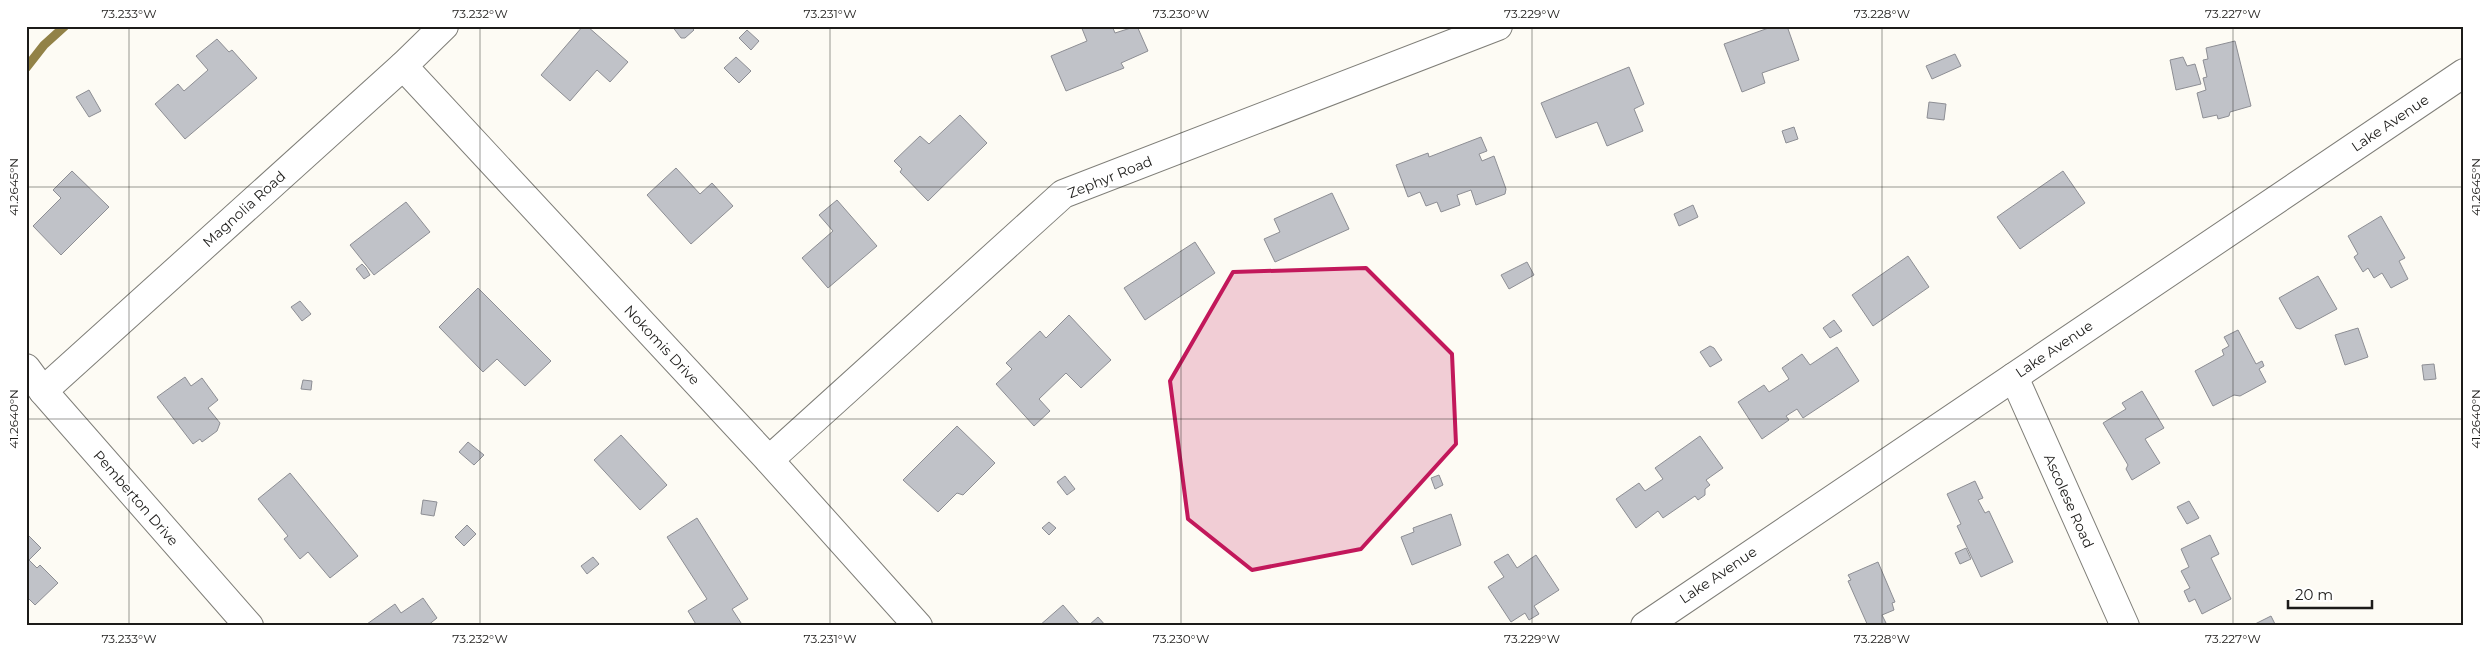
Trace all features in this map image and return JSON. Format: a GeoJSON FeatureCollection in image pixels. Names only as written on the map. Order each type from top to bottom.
{"type":"FeatureCollection","features":[{"type":"Feature","properties":{"kind":"street","name":"Magnolia Road"},"geometry":{"type":"LineString","coordinates":[[43,391],[444,26]]}},
{"type":"Feature","properties":{"kind":"street","name":"Zephyr Road"},"geometry":{"type":"LineString","coordinates":[[769,460],[1063,194],[1498,26]]}},
{"type":"Feature","properties":{"kind":"street","name":"Nokomis Drive"},"geometry":{"type":"LineString","coordinates":[[402,66],[769,460],[918,626]]}},
{"type":"Feature","properties":{"kind":"street","name":"Lake Avenue"},"geometry":{"type":"LineString","coordinates":[[1644,626],[1679,614],[2014,377],[2464,73]]}},
{"type":"Feature","properties":{"kind":"street","name":"Pemberton Drive"},"geometry":{"type":"LineString","coordinates":[[26,368],[43,391],[249,626]]}},
{"type":"Feature","properties":{"kind":"street","name":"Ascolese Road"},"geometry":{"type":"LineString","coordinates":[[2014,377],[2125,626]]}},
{"type":"Feature","properties":{"kind":"highlighted area"},"geometry":{"type":"Polygon","coordinates":[[[1366,268],[1452,354],[1456,444],[1361,549],[1252,570],[1188,519],[1170,381],[1233,272],[1366,268]]]}},
{"type":"Feature","properties":{"kind":"building"},"geometry":{"type":"Polygon","coordinates":[[[583,26],[587,26],[628,62],[610,82],[597,70],[570,101],[541,75],[583,26]]]}},
{"type":"Feature","properties":{"kind":"building"},"geometry":{"type":"Polygon","coordinates":[[[672,26],[690,26],[694,30],[685,38],[681,38],[672,26]]]}},
{"type":"Feature","properties":{"kind":"building"},"geometry":{"type":"Polygon","coordinates":[[[1081,26],[1112,26],[1115,33],[1137,26],[1148,51],[1121,63],[1124,68],[1066,91],[1051,56],[1087,41],[1081,26]]]}},
{"type":"Feature","properties":{"kind":"building"},"geometry":{"type":"Polygon","coordinates":[[[1774,26],[1787,26],[1799,60],[1762,73],[1765,83],[1742,92],[1724,44],[1774,26]]]}},
{"type":"Feature","properties":{"kind":"building"},"geometry":{"type":"Polygon","coordinates":[[[747,30],[759,41],[751,50],[739,38],[747,30]]]}},
{"type":"Feature","properties":{"kind":"building"},"geometry":{"type":"Polygon","coordinates":[[[217,39],[229,52],[232,50],[257,78],[185,139],[155,104],[178,84],[184,91],[208,70],[196,56],[217,39]]]}},
{"type":"Feature","properties":{"kind":"building"},"geometry":{"type":"Polygon","coordinates":[[[2235,41],[2251,106],[2230,112],[2229,116],[2218,119],[2217,115],[2203,118],[2197,93],[2206,90],[2203,78],[2207,77],[2203,60],[2208,59],[2206,48],[2235,41]]]}},
{"type":"Feature","properties":{"kind":"building"},"geometry":{"type":"Polygon","coordinates":[[[1955,54],[1961,66],[1932,79],[1926,66],[1955,54]]]}},
{"type":"Feature","properties":{"kind":"building"},"geometry":{"type":"Polygon","coordinates":[[[736,57],[751,71],[739,83],[724,68],[736,57]]]}},
{"type":"Feature","properties":{"kind":"building"},"geometry":{"type":"Polygon","coordinates":[[[2183,57],[2187,66],[2195,64],[2201,84],[2176,90],[2170,60],[2183,57]]]}},
{"type":"Feature","properties":{"kind":"building"},"geometry":{"type":"Polygon","coordinates":[[[1629,67],[1644,104],[1634,109],[1643,131],[1607,146],[1597,122],[1556,138],[1541,103],[1629,67]]]}},
{"type":"Feature","properties":{"kind":"building"},"geometry":{"type":"Polygon","coordinates":[[[89,90],[101,111],[89,117],[76,97],[89,90]]]}},
{"type":"Feature","properties":{"kind":"building"},"geometry":{"type":"Polygon","coordinates":[[[1929,102],[1946,104],[1944,120],[1927,118],[1929,102]]]}},
{"type":"Feature","properties":{"kind":"building"},"geometry":{"type":"Polygon","coordinates":[[[960,115],[987,143],[928,201],[900,172],[902,169],[894,161],[920,136],[929,144],[960,115]]]}},
{"type":"Feature","properties":{"kind":"building"},"geometry":{"type":"Polygon","coordinates":[[[1794,127],[1798,139],[1786,143],[1782,131],[1794,127]]]}},
{"type":"Feature","properties":{"kind":"building"},"geometry":{"type":"Polygon","coordinates":[[[1481,137],[1487,151],[1479,154],[1482,161],[1494,156],[1506,189],[1505,194],[1476,205],[1471,190],[1457,195],[1460,205],[1441,212],[1437,202],[1426,206],[1420,192],[1408,197],[1396,165],[1428,153],[1429,157],[1481,137]]]}},
{"type":"Feature","properties":{"kind":"building"},"geometry":{"type":"Polygon","coordinates":[[[676,168],[700,194],[712,183],[733,206],[691,244],[647,195],[676,168]]]}},
{"type":"Feature","properties":{"kind":"building"},"geometry":{"type":"Polygon","coordinates":[[[72,171],[109,207],[61,255],[33,226],[61,198],[53,190],[72,171]]]}},
{"type":"Feature","properties":{"kind":"building"},"geometry":{"type":"Polygon","coordinates":[[[2063,171],[2085,203],[2020,249],[1997,217],[2063,171]]]}},
{"type":"Feature","properties":{"kind":"building"},"geometry":{"type":"Polygon","coordinates":[[[1332,193],[1349,229],[1275,262],[1264,239],[1280,232],[1274,219],[1332,193]]]}},
{"type":"Feature","properties":{"kind":"building"},"geometry":{"type":"Polygon","coordinates":[[[837,200],[877,246],[828,288],[802,258],[833,231],[819,215],[837,200]]]}},
{"type":"Feature","properties":{"kind":"building"},"geometry":{"type":"Polygon","coordinates":[[[406,202],[430,232],[374,275],[350,245],[406,202]]]}},
{"type":"Feature","properties":{"kind":"building"},"geometry":{"type":"Polygon","coordinates":[[[1693,205],[1698,217],[1679,226],[1674,214],[1693,205]]]}},
{"type":"Feature","properties":{"kind":"building"},"geometry":{"type":"Polygon","coordinates":[[[2381,216],[2405,258],[2399,261],[2408,279],[2391,288],[2382,273],[2374,278],[2368,268],[2363,272],[2354,257],[2358,254],[2348,236],[2381,216]]]}},
{"type":"Feature","properties":{"kind":"building"},"geometry":{"type":"Polygon","coordinates":[[[1195,242],[1215,273],[1145,320],[1124,288],[1195,242]]]}},
{"type":"Feature","properties":{"kind":"building"},"geometry":{"type":"Polygon","coordinates":[[[1908,256],[1929,287],[1873,326],[1852,295],[1908,256]]]}},
{"type":"Feature","properties":{"kind":"building"},"geometry":{"type":"Polygon","coordinates":[[[1527,262],[1534,275],[1509,289],[1501,275],[1527,262]]]}},
{"type":"Feature","properties":{"kind":"building"},"geometry":{"type":"Polygon","coordinates":[[[362,264],[370,275],[364,279],[356,269],[362,264]]]}},
{"type":"Feature","properties":{"kind":"building"},"geometry":{"type":"Polygon","coordinates":[[[2318,276],[2337,309],[2300,329],[2296,328],[2279,298],[2318,276]]]}},
{"type":"Feature","properties":{"kind":"building"},"geometry":{"type":"Polygon","coordinates":[[[478,288],[551,361],[525,386],[497,359],[483,372],[439,327],[478,288]]]}},
{"type":"Feature","properties":{"kind":"building"},"geometry":{"type":"Polygon","coordinates":[[[300,301],[311,314],[302,321],[291,307],[300,301]]]}},
{"type":"Feature","properties":{"kind":"building"},"geometry":{"type":"Polygon","coordinates":[[[1069,315],[1111,360],[1081,388],[1066,373],[1039,399],[1050,411],[1034,426],[996,384],[1012,369],[1006,363],[1040,331],[1046,338],[1069,315]]]}},
{"type":"Feature","properties":{"kind":"building"},"geometry":{"type":"Polygon","coordinates":[[[1834,320],[1842,331],[1830,338],[1823,328],[1834,320]]]}},
{"type":"Feature","properties":{"kind":"building"},"geometry":{"type":"Polygon","coordinates":[[[2358,328],[2368,357],[2345,365],[2335,335],[2358,328]]]}},
{"type":"Feature","properties":{"kind":"building"},"geometry":{"type":"Polygon","coordinates":[[[2238,330],[2256,364],[2262,361],[2264,366],[2259,369],[2266,382],[2240,396],[2234,395],[2213,406],[2195,371],[2224,355],[2222,350],[2229,346],[2224,337],[2238,330]]]}},
{"type":"Feature","properties":{"kind":"building"},"geometry":{"type":"Polygon","coordinates":[[[1710,346],[1714,348],[1722,360],[1710,367],[1700,352],[1710,346]]]}},
{"type":"Feature","properties":{"kind":"building"},"geometry":{"type":"Polygon","coordinates":[[[1837,347],[1859,381],[1803,418],[1797,409],[1786,416],[1789,420],[1762,439],[1738,402],[1764,385],[1769,392],[1789,379],[1782,368],[1802,354],[1810,365],[1837,347]]]}},
{"type":"Feature","properties":{"kind":"building"},"geometry":{"type":"Polygon","coordinates":[[[2434,364],[2436,379],[2424,380],[2422,365],[2434,364]]]}},
{"type":"Feature","properties":{"kind":"building"},"geometry":{"type":"Polygon","coordinates":[[[185,377],[191,386],[202,378],[218,400],[208,408],[220,423],[217,431],[202,442],[200,439],[193,444],[157,397],[185,377]]]}},
{"type":"Feature","properties":{"kind":"building"},"geometry":{"type":"Polygon","coordinates":[[[303,380],[312,381],[311,390],[301,389],[303,380]]]}},
{"type":"Feature","properties":{"kind":"building"},"geometry":{"type":"Polygon","coordinates":[[[2142,391],[2164,428],[2145,439],[2160,463],[2132,480],[2126,469],[2128,465],[2103,423],[2126,409],[2122,403],[2142,391]]]}},
{"type":"Feature","properties":{"kind":"building"},"geometry":{"type":"Polygon","coordinates":[[[957,426],[995,463],[963,495],[957,493],[938,512],[903,480],[957,426]]]}},
{"type":"Feature","properties":{"kind":"building"},"geometry":{"type":"Polygon","coordinates":[[[621,435],[667,485],[640,510],[594,460],[621,435]]]}},
{"type":"Feature","properties":{"kind":"building"},"geometry":{"type":"Polygon","coordinates":[[[1700,436],[1723,468],[1706,480],[1710,485],[1705,489],[1705,495],[1698,500],[1695,496],[1663,518],[1658,511],[1636,528],[1616,499],[1639,483],[1645,491],[1663,479],[1655,468],[1700,436]]]}},
{"type":"Feature","properties":{"kind":"building"},"geometry":{"type":"Polygon","coordinates":[[[468,442],[484,455],[474,465],[459,452],[468,442]]]}},
{"type":"Feature","properties":{"kind":"building"},"geometry":{"type":"Polygon","coordinates":[[[290,473],[358,556],[330,578],[308,552],[300,559],[284,539],[288,536],[258,499],[290,473]]]}},
{"type":"Feature","properties":{"kind":"building"},"geometry":{"type":"Polygon","coordinates":[[[1439,475],[1443,485],[1435,489],[1431,478],[1439,475]]]}},
{"type":"Feature","properties":{"kind":"building"},"geometry":{"type":"Polygon","coordinates":[[[1065,476],[1075,489],[1067,495],[1057,482],[1065,476]]]}},
{"type":"Feature","properties":{"kind":"building"},"geometry":{"type":"Polygon","coordinates":[[[1975,481],[1983,498],[1978,500],[1985,513],[1989,511],[2013,562],[1981,577],[1957,526],[1961,524],[1947,494],[1975,481]]]}},
{"type":"Feature","properties":{"kind":"building"},"geometry":{"type":"Polygon","coordinates":[[[423,500],[437,502],[434,516],[421,514],[423,500]]]}},
{"type":"Feature","properties":{"kind":"building"},"geometry":{"type":"Polygon","coordinates":[[[2189,501],[2199,518],[2187,524],[2177,507],[2189,501]]]}},
{"type":"Feature","properties":{"kind":"building"},"geometry":{"type":"Polygon","coordinates":[[[1451,514],[1461,545],[1412,565],[1401,537],[1414,532],[1413,528],[1451,514]]]}},
{"type":"Feature","properties":{"kind":"building"},"geometry":{"type":"Polygon","coordinates":[[[697,518],[748,599],[732,609],[743,626],[697,626],[688,611],[707,599],[667,537],[697,518]]]}},
{"type":"Feature","properties":{"kind":"building"},"geometry":{"type":"Polygon","coordinates":[[[1049,522],[1056,528],[1049,535],[1042,528],[1049,522]]]}},
{"type":"Feature","properties":{"kind":"building"},"geometry":{"type":"Polygon","coordinates":[[[467,525],[476,534],[464,546],[455,537],[467,525]]]}},
{"type":"Feature","properties":{"kind":"building"},"geometry":{"type":"Polygon","coordinates":[[[26,533],[41,548],[29,560],[37,568],[40,565],[58,583],[35,605],[26,596],[26,533]]]}},
{"type":"Feature","properties":{"kind":"building"},"geometry":{"type":"Polygon","coordinates":[[[2210,535],[2219,554],[2211,558],[2231,599],[2202,614],[2195,599],[2189,602],[2184,591],[2190,588],[2181,571],[2189,567],[2181,549],[2210,535]]]}},
{"type":"Feature","properties":{"kind":"building"},"geometry":{"type":"Polygon","coordinates":[[[1966,548],[1971,559],[1960,564],[1955,553],[1966,548]]]}},
{"type":"Feature","properties":{"kind":"building"},"geometry":{"type":"Polygon","coordinates":[[[1508,554],[1517,568],[1536,555],[1559,590],[1534,606],[1539,614],[1529,620],[1525,613],[1511,622],[1488,587],[1504,577],[1494,562],[1508,554]]]}},
{"type":"Feature","properties":{"kind":"building"},"geometry":{"type":"Polygon","coordinates":[[[593,557],[599,564],[587,574],[581,566],[593,557]]]}},
{"type":"Feature","properties":{"kind":"building"},"geometry":{"type":"Polygon","coordinates":[[[1878,562],[1895,602],[1892,603],[1894,610],[1882,615],[1886,623],[1878,626],[1868,626],[1848,581],[1851,580],[1848,575],[1878,562]]]}},
{"type":"Feature","properties":{"kind":"building"},"geometry":{"type":"Polygon","coordinates":[[[423,598],[437,618],[427,626],[369,626],[367,624],[395,604],[401,613],[423,598]]]}},
{"type":"Feature","properties":{"kind":"building"},"geometry":{"type":"Polygon","coordinates":[[[1063,605],[1081,626],[1039,626],[1063,605]]]}},
{"type":"Feature","properties":{"kind":"building"},"geometry":{"type":"Polygon","coordinates":[[[2271,616],[2276,626],[2251,626],[2271,616]]]}},
{"type":"Feature","properties":{"kind":"building"},"geometry":{"type":"Polygon","coordinates":[[[1098,617],[1106,626],[1088,626],[1098,617]]]}},
{"type":"Feature","properties":{"kind":"waterway"},"geometry":{"type":"LineString","coordinates":[[26,68],[44,45],[65,26]]}}]}
